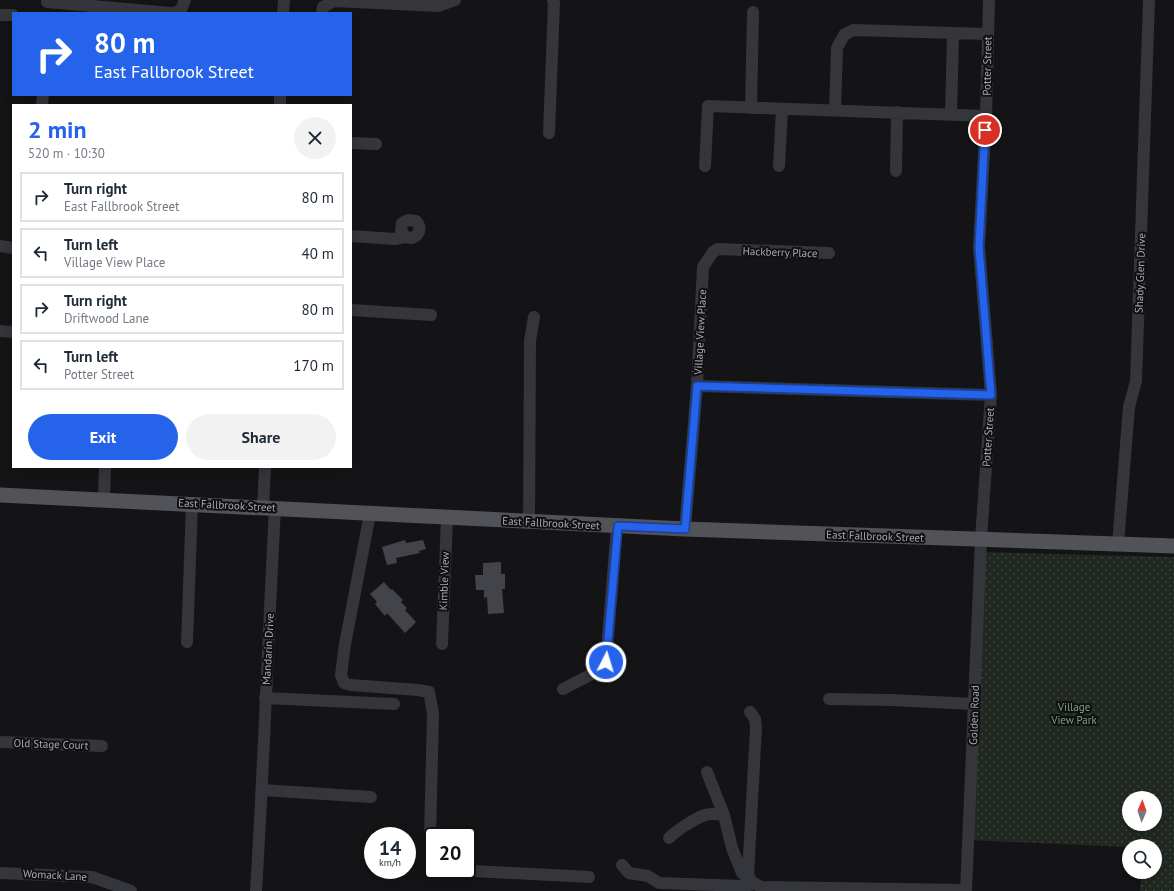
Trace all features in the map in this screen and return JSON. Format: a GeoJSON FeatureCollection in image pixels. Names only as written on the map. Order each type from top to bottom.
{"type":"FeatureCollection","features":[{"type":"Feature","properties":{"kind":"main road","name":"East Fallbrook Street"},"geometry":{"type":"LineString","coordinates":[[0,495],[192,503],[370,514],[685,529],[1174,546]]}},
{"type":"Feature","properties":{"kind":"street"},"geometry":{"type":"LineString","coordinates":[[175,12],[181,10],[185,0]]}},
{"type":"Feature","properties":{"kind":"street"},"geometry":{"type":"LineString","coordinates":[[283,12],[284,0]]}},
{"type":"Feature","properties":{"kind":"street"},"geometry":{"type":"LineString","coordinates":[[322,12],[324,7],[334,1],[439,6],[455,0]]}},
{"type":"Feature","properties":{"kind":"street"},"geometry":{"type":"LineString","coordinates":[[549,133],[553,0]]}},
{"type":"Feature","properties":{"kind":"street","name":"Potter Street"},"geometry":{"type":"LineString","coordinates":[[981,539],[991,395],[979,247],[986,116],[989,0]]}},
{"type":"Feature","properties":{"kind":"street","name":"Shady Glen Drive"},"geometry":{"type":"LineString","coordinates":[[1118,544],[1129,407],[1136,381],[1149,0]]}},
{"type":"Feature","properties":{"kind":"street"},"geometry":{"type":"LineString","coordinates":[[47,5],[156,12]]}},
{"type":"Feature","properties":{"kind":"street"},"geometry":{"type":"LineString","coordinates":[[751,108],[753,12]]}},
{"type":"Feature","properties":{"kind":"street"},"geometry":{"type":"LineString","coordinates":[[0,14],[12,15]]}},
{"type":"Feature","properties":{"kind":"street"},"geometry":{"type":"LineString","coordinates":[[835,110],[837,48],[844,35],[853,30],[988,34]]}},
{"type":"Feature","properties":{"kind":"street"},"geometry":{"type":"LineString","coordinates":[[951,114],[953,33]]}},
{"type":"Feature","properties":{"kind":"street"},"geometry":{"type":"LineString","coordinates":[[705,166],[708,106],[986,116]]}},
{"type":"Feature","properties":{"kind":"street"},"geometry":{"type":"LineString","coordinates":[[779,166],[782,109]]}},
{"type":"Feature","properties":{"kind":"street"},"geometry":{"type":"LineString","coordinates":[[896,171],[897,112]]}},
{"type":"Feature","properties":{"kind":"street"},"geometry":{"type":"LineString","coordinates":[[352,143],[376,144]]}},
{"type":"Feature","properties":{"kind":"street"},"geometry":{"type":"LineString","coordinates":[[352,236],[400,238]]}},
{"type":"Feature","properties":{"kind":"street"},"geometry":{"type":"LineString","coordinates":[[0,246],[12,248]]}},
{"type":"Feature","properties":{"kind":"street","name":"Village View Place"},"geometry":{"type":"LineString","coordinates":[[685,529],[697,386],[703,267],[713,252],[718,249],[732,250]]}},
{"type":"Feature","properties":{"kind":"street","name":"Hackberry Place"},"geometry":{"type":"LineString","coordinates":[[732,250],[829,253]]}},
{"type":"Feature","properties":{"kind":"street"},"geometry":{"type":"LineString","coordinates":[[352,310],[431,315]]}},
{"type":"Feature","properties":{"kind":"street"},"geometry":{"type":"LineString","coordinates":[[529,522],[530,341],[534,317]]}},
{"type":"Feature","properties":{"kind":"street"},"geometry":{"type":"LineString","coordinates":[[0,331],[12,332]]}},
{"type":"Feature","properties":{"kind":"street"},"geometry":{"type":"LineString","coordinates":[[697,386],[991,395]]}},
{"type":"Feature","properties":{"kind":"street"},"geometry":{"type":"LineString","coordinates":[[104,468],[104,500]]}},
{"type":"Feature","properties":{"kind":"street","name":"Mandarin Drive"},"geometry":{"type":"LineString","coordinates":[[256,891],[262,790],[265,698],[269,508],[265,468]]}},
{"type":"Feature","properties":{"kind":"street"},"geometry":{"type":"LineString","coordinates":[[187,642],[192,503]]}},
{"type":"Feature","properties":{"kind":"street"},"geometry":{"type":"LineString","coordinates":[[370,514],[345,644],[341,675],[344,683],[351,685],[429,692],[433,713],[430,827]]}},
{"type":"Feature","properties":{"kind":"street","name":"Kimble View"},"geometry":{"type":"LineString","coordinates":[[442,644],[447,518]]}},
{"type":"Feature","properties":{"kind":"street"},"geometry":{"type":"LineString","coordinates":[[563,689],[594,673],[606,662],[618,526]]}},
{"type":"Feature","properties":{"kind":"street","name":"Golden Road"},"geometry":{"type":"LineString","coordinates":[[966,890],[981,539]]}},
{"type":"Feature","properties":{"kind":"street"},"geometry":{"type":"LineString","coordinates":[[265,698],[394,704]]}},
{"type":"Feature","properties":{"kind":"street"},"geometry":{"type":"LineString","coordinates":[[829,699],[974,704]]}},
{"type":"Feature","properties":{"kind":"street"},"geometry":{"type":"LineString","coordinates":[[750,712],[755,719],[756,728],[748,875],[754,883]]}},
{"type":"Feature","properties":{"kind":"street","name":"Old Stage Court"},"geometry":{"type":"LineString","coordinates":[[0,742],[102,746]]}},
{"type":"Feature","properties":{"kind":"street"},"geometry":{"type":"LineString","coordinates":[[707,772],[724,815],[732,848],[742,873],[761,887],[966,890]]}},
{"type":"Feature","properties":{"kind":"street"},"geometry":{"type":"LineString","coordinates":[[262,790],[370,797]]}},
{"type":"Feature","properties":{"kind":"street"},"geometry":{"type":"LineString","coordinates":[[669,838],[675,832],[704,816],[715,814],[724,815]]}},
{"type":"Feature","properties":{"kind":"street"},"geometry":{"type":"LineString","coordinates":[[622,865],[629,873],[648,876],[659,883],[743,886],[754,883]]}},
{"type":"Feature","properties":{"kind":"street"},"geometry":{"type":"LineString","coordinates":[[476,871],[589,877]]}},
{"type":"Feature","properties":{"kind":"street","name":"Womack Lane"},"geometry":{"type":"LineString","coordinates":[[0,873],[92,877],[131,891]]}},
{"type":"Feature","properties":{"kind":"green space","name":"Village View Park"},"geometry":{"type":"Polygon","coordinates":[[[982,552],[1174,557],[1174,891],[1140,891],[1141,879],[1162,879],[1162,839],[1122,839],[1122,847],[968,840],[982,552]]]}},
{"type":"Feature","properties":{"kind":"building"},"geometry":{"type":"Polygon","coordinates":[[[405,540],[406,543],[423,540],[426,549],[419,551],[420,553],[396,558],[397,563],[387,565],[382,547],[405,540]]]}},
{"type":"Feature","properties":{"kind":"building"},"geometry":{"type":"Polygon","coordinates":[[[501,562],[501,574],[505,574],[505,589],[502,589],[504,613],[488,614],[487,597],[484,598],[484,590],[476,590],[475,575],[483,575],[483,563],[501,562]]]}},
{"type":"Feature","properties":{"kind":"building"},"geometry":{"type":"Polygon","coordinates":[[[384,582],[403,600],[401,602],[407,608],[405,610],[416,622],[405,633],[387,613],[385,616],[375,604],[377,602],[370,594],[384,582]]]}},
{"type":"Feature","properties":{"kind":"route"},"geometry":{"type":"LineString","coordinates":[[606,662],[618,526],[685,529],[697,386],[991,395],[979,247],[985,130]]}}]}
